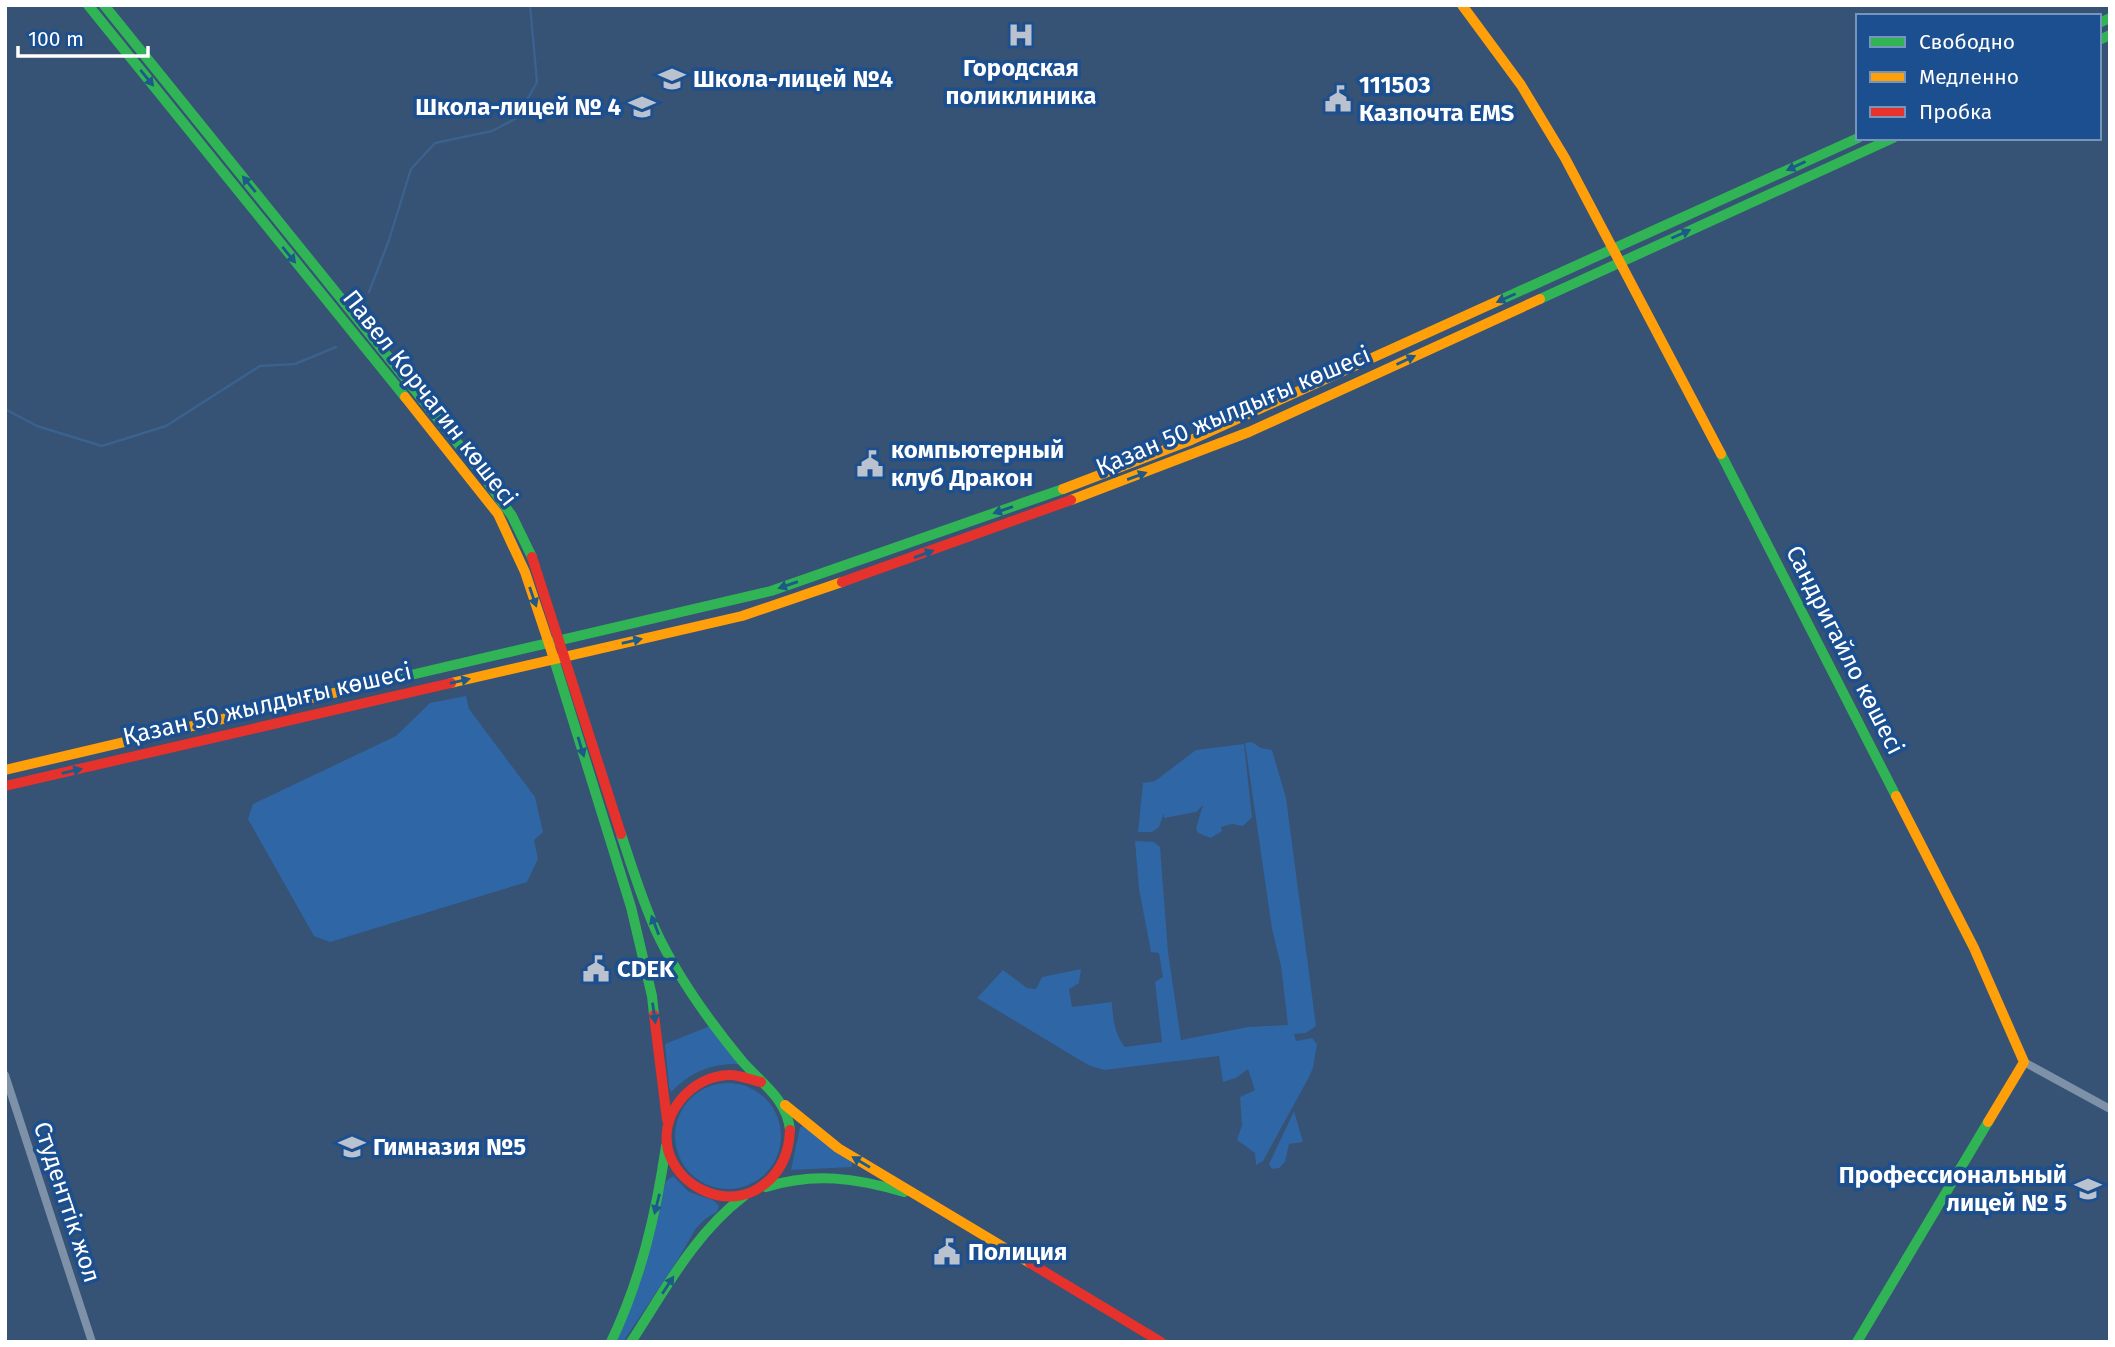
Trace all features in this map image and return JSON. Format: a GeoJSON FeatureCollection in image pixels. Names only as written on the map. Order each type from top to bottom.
{"type":"FeatureCollection","features":[{"type":"Feature","properties":{"kind":"street","name":"Павел Корчагин көшесі"},"geometry":{"type":"LineString","coordinates":[[89,5],[468,474],[498,514],[530,570]]}},
{"type":"Feature","properties":{"kind":"street","name":"Павел Корчагин көшесі"},"geometry":{"type":"LineString","coordinates":[[104,5],[477,467],[508,509],[523,537],[530,570],[580,723],[640,942],[652,996],[661,1057],[667,1131]]}},
{"type":"Feature","properties":{"kind":"street"},"geometry":{"type":"LineString","coordinates":[[1462,5],[1545,122],[1612,248]]}},
{"type":"Feature","properties":{"kind":"street"},"geometry":{"type":"LineString","coordinates":[[163,98],[173,90]]}},
{"type":"Feature","properties":{"kind":"street","name":"Қазан 50 жылдығы көшесі"},"geometry":{"type":"LineString","coordinates":[[5,770],[555,643],[771,590],[854,562],[1022,504],[1191,440],[1856,139]]}},
{"type":"Feature","properties":{"kind":"street","name":"Қазан 50 жылдығы көшесі"},"geometry":{"type":"LineString","coordinates":[[5,786],[742,616],[859,577],[1169,464],[1299,409],[1618,261],[1889,140]]}},
{"type":"Feature","properties":{"kind":"street"},"geometry":{"type":"LineString","coordinates":[[1725,199],[1731,211]]}},
{"type":"Feature","properties":{"kind":"street","name":"Сандригайло көшесі"},"geometry":{"type":"LineString","coordinates":[[1612,248],[1690,394],[1968,936],[2013,1032],[2024,1062]]}},
{"type":"Feature","properties":{"kind":"street"},"geometry":{"type":"LineString","coordinates":[[1544,280],[1550,294]]}},
{"type":"Feature","properties":{"kind":"street"},"geometry":{"type":"LineString","coordinates":[[1293,394],[1299,409]]}},
{"type":"Feature","properties":{"kind":"street"},"geometry":{"type":"LineString","coordinates":[[854,562],[859,577]]}},
{"type":"Feature","properties":{"kind":"street"},"geometry":{"type":"LineString","coordinates":[[294,703],[298,719]]}},
{"type":"Feature","properties":{"kind":"street","name":"Павел Корчагин көшесі"},"geometry":{"type":"LineString","coordinates":[[580,723],[663,944],[701,1008],[761,1083]]}},
{"type":"Feature","properties":{"kind":"street"},"geometry":{"type":"LineString","coordinates":[[129,741],[132,757]]}},
{"type":"Feature","properties":{"kind":"street"},"geometry":{"type":"LineString","coordinates":[[1857,1342],[2024,1062],[2110,1109]]}},
{"type":"Feature","properties":{"kind":"street"},"geometry":{"type":"LineString","coordinates":[[611,1342],[641,1268],[660,1192],[672,1110],[682,1095],[703,1079],[728,1073],[745,1075],[761,1083],[838,1148],[1161,1342]]}},
{"type":"Feature","properties":{"kind":"street","name":"Студенттік жол"},"geometry":{"type":"LineString","coordinates":[[5,1075],[92,1342]]}},
{"type":"Feature","properties":{"kind":"street"},"geometry":{"type":"LineString","coordinates":[[759,1189],[778,1171],[789,1148],[790,1130],[786,1113],[778,1098]]}},
{"type":"Feature","properties":{"kind":"street"},"geometry":{"type":"LineString","coordinates":[[667,1131],[669,1153],[676,1167],[692,1185],[714,1195],[746,1195]]}},
{"type":"Feature","properties":{"kind":"street"},"geometry":{"type":"LineString","coordinates":[[631,1342],[701,1235],[723,1212],[746,1195],[759,1189],[810,1177],[835,1175],[859,1178],[920,1196]]}},
{"type":"Feature","properties":{"kind":"shaded area"},"geometry":{"type":"Polygon","coordinates":[[[466,696],[469,709],[535,797],[543,832],[534,840],[538,859],[527,882],[330,942],[314,936],[248,819],[253,804],[396,736],[430,703],[466,696]]]}},
{"type":"Feature","properties":{"kind":"shaded area"},"geometry":{"type":"Polygon","coordinates":[[[1252,742],[1261,748],[1272,750],[1286,798],[1316,1026],[1306,1033],[1294,1034],[1296,1041],[1312,1038],[1317,1044],[1309,1077],[1263,1161],[1256,1165],[1255,1153],[1237,1140],[1242,1125],[1240,1097],[1255,1090],[1248,1069],[1236,1078],[1223,1082],[1219,1056],[1104,1070],[1088,1065],[977,998],[1003,970],[1027,988],[1036,989],[1042,977],[1081,969],[1079,983],[1069,989],[1072,1007],[1112,1002],[1116,1031],[1125,1047],[1162,1042],[1155,982],[1163,977],[1159,953],[1151,952],[1139,889],[1135,841],[1154,842],[1160,847],[1168,952],[1181,1040],[1248,1027],[1288,1025],[1245,743],[1252,742]]]}},
{"type":"Feature","properties":{"kind":"shaded area"},"geometry":{"type":"Polygon","coordinates":[[[1244,744],[1252,817],[1243,826],[1232,824],[1221,827],[1222,831],[1211,838],[1198,833],[1196,828],[1203,805],[1196,812],[1164,818],[1164,813],[1159,827],[1152,832],[1138,832],[1143,783],[1155,781],[1196,750],[1244,744]]]}},
{"type":"Feature","properties":{"kind":"shaded area"},"geometry":{"type":"Polygon","coordinates":[[[710,1026],[739,1064],[702,1070],[671,1092],[665,1044],[710,1026]]]}},
{"type":"Feature","properties":{"kind":"shaded area"},"geometry":{"type":"Polygon","coordinates":[[[728,1083],[748,1087],[765,1099],[777,1116],[781,1136],[777,1156],[765,1173],[748,1185],[728,1189],[708,1185],[691,1173],[679,1156],[675,1136],[679,1116],[691,1099],[708,1087],[728,1083]]]}},
{"type":"Feature","properties":{"kind":"shaded area"},"geometry":{"type":"Polygon","coordinates":[[[1294,1111],[1303,1142],[1289,1144],[1285,1162],[1279,1168],[1272,1169],[1269,1164],[1294,1111]]]}},
{"type":"Feature","properties":{"kind":"shaded area"},"geometry":{"type":"Polygon","coordinates":[[[804,1126],[852,1160],[852,1167],[791,1170],[800,1127],[804,1126]]]}},
{"type":"Feature","properties":{"kind":"shaded area"},"geometry":{"type":"Polygon","coordinates":[[[673,1176],[689,1192],[713,1200],[719,1206],[717,1212],[696,1228],[623,1342],[617,1342],[666,1181],[673,1176]]]}},
{"type":"Feature","properties":{"kind":"waterway"},"geometry":{"type":"LineString","coordinates":[[369,292],[389,240],[411,169],[435,143],[492,131],[517,118],[537,82],[530,5]]}},
{"type":"Feature","properties":{"kind":"waterway"},"geometry":{"type":"LineString","coordinates":[[5,409],[37,426],[102,446],[166,426],[260,366],[295,364],[336,347]]}},
{"type":"Feature","properties":{"kind":"traffic: fast"},"geometry":{"type":"LineString","coordinates":[[88,5],[405,397]]}},
{"type":"Feature","properties":{"kind":"traffic: fast"},"geometry":{"type":"LineString","coordinates":[[104,5],[477,467],[512,516],[532,557]]}},
{"type":"Feature","properties":{"kind":"traffic: fast"},"geometry":{"type":"LineString","coordinates":[[2101,22],[2110,18]]}},
{"type":"Feature","properties":{"kind":"traffic: fast"},"geometry":{"type":"LineString","coordinates":[[2101,39],[2110,35]]}},
{"type":"Feature","properties":{"kind":"traffic: fast"},"geometry":{"type":"LineString","coordinates":[[1500,300],[1856,139]]}},
{"type":"Feature","properties":{"kind":"traffic: fast"},"geometry":{"type":"LineString","coordinates":[[1540,299],[1889,140]]}},
{"type":"Feature","properties":{"kind":"traffic: fast"},"geometry":{"type":"LineString","coordinates":[[1721,454],[1896,796]]}},
{"type":"Feature","properties":{"kind":"traffic: fast"},"geometry":{"type":"LineString","coordinates":[[385,681],[771,591],[1063,489]]}},
{"type":"Feature","properties":{"kind":"traffic: fast"},"geometry":{"type":"LineString","coordinates":[[552,653],[631,907],[654,1015]]}},
{"type":"Feature","properties":{"kind":"traffic: fast"},"geometry":{"type":"LineString","coordinates":[[621,834],[651,919],[674,966],[695,999],[742,1061],[779,1100],[790,1130]]}},
{"type":"Feature","properties":{"kind":"traffic: fast"},"geometry":{"type":"LineString","coordinates":[[1857,1342],[1988,1122]]}},
{"type":"Feature","properties":{"kind":"traffic: fast"},"geometry":{"type":"LineString","coordinates":[[611,1342],[631,1294],[646,1246],[666,1146]]}},
{"type":"Feature","properties":{"kind":"traffic: fast"},"geometry":{"type":"LineString","coordinates":[[766,1187],[818,1178],[852,1180],[904,1192]]}},
{"type":"Feature","properties":{"kind":"traffic: fast"},"geometry":{"type":"LineString","coordinates":[[631,1342],[695,1245],[726,1211],[744,1196]]}},
{"type":"Feature","properties":{"kind":"traffic: slow"},"geometry":{"type":"LineString","coordinates":[[1462,5],[1521,85],[1565,158],[1721,454]]}},
{"type":"Feature","properties":{"kind":"traffic: slow"},"geometry":{"type":"LineString","coordinates":[[1071,500],[1249,432],[1540,299]]}},
{"type":"Feature","properties":{"kind":"traffic: slow"},"geometry":{"type":"LineString","coordinates":[[1063,489],[1191,440],[1500,300]]}},
{"type":"Feature","properties":{"kind":"traffic: slow"},"geometry":{"type":"LineString","coordinates":[[405,397],[498,514],[525,572],[552,653]]}},
{"type":"Feature","properties":{"kind":"traffic: slow"},"geometry":{"type":"LineString","coordinates":[[451,683],[742,616],[842,582]]}},
{"type":"Feature","properties":{"kind":"traffic: slow"},"geometry":{"type":"LineString","coordinates":[[5,770],[385,681]]}},
{"type":"Feature","properties":{"kind":"traffic: slow"},"geometry":{"type":"LineString","coordinates":[[1896,796],[1974,948],[2024,1062],[1988,1122]]}},
{"type":"Feature","properties":{"kind":"traffic: slow"},"geometry":{"type":"LineString","coordinates":[[785,1105],[838,1148],[1030,1263]]}},
{"type":"Feature","properties":{"kind":"traffic: jam"},"geometry":{"type":"LineString","coordinates":[[842,582],[1071,500]]}},
{"type":"Feature","properties":{"kind":"traffic: jam"},"geometry":{"type":"LineString","coordinates":[[532,557],[621,834]]}},
{"type":"Feature","properties":{"kind":"traffic: jam"},"geometry":{"type":"LineString","coordinates":[[5,786],[451,683]]}},
{"type":"Feature","properties":{"kind":"traffic: jam"},"geometry":{"type":"LineString","coordinates":[[654,1015],[667,1120]]}},
{"type":"Feature","properties":{"kind":"traffic: jam"},"geometry":{"type":"LineString","coordinates":[[761,1082],[730,1075],[702,1082],[690,1090],[672,1113],[668,1127],[667,1141],[676,1167],[684,1177],[705,1191],[717,1195],[742,1195],[762,1186],[776,1173],[787,1149],[790,1130]]}},
{"type":"Feature","properties":{"kind":"traffic: jam"},"geometry":{"type":"LineString","coordinates":[[1030,1263],[1161,1342]]}},
{"type":"Feature","properties":{"kind":"place","name":"Городская поликлиника"},"geometry":{"type":"Point","coordinates":[1021,35]}},
{"type":"Feature","properties":{"kind":"place","name":"Школа-лицей №4"},"geometry":{"type":"Point","coordinates":[672,79]}},
{"type":"Feature","properties":{"kind":"place","name":"111503 Казпочта EMS"},"geometry":{"type":"Point","coordinates":[1338,99]}},
{"type":"Feature","properties":{"kind":"place","name":"Школа-лицей № 4"},"geometry":{"type":"Point","coordinates":[642,107]}},
{"type":"Feature","properties":{"kind":"place","name":"компьютерный клуб Дракон"},"geometry":{"type":"Point","coordinates":[870,464]}},
{"type":"Feature","properties":{"kind":"place","name":"CDEK"},"geometry":{"type":"Point","coordinates":[596,969]}},
{"type":"Feature","properties":{"kind":"place","name":"Гимназия №5"},"geometry":{"type":"Point","coordinates":[352,1147]}},
{"type":"Feature","properties":{"kind":"place","name":"Профессиональный лицей № 5"},"geometry":{"type":"Point","coordinates":[2088,1189]}},
{"type":"Feature","properties":{"kind":"place","name":"Полиция"},"geometry":{"type":"Point","coordinates":[947,1252]}}]}
